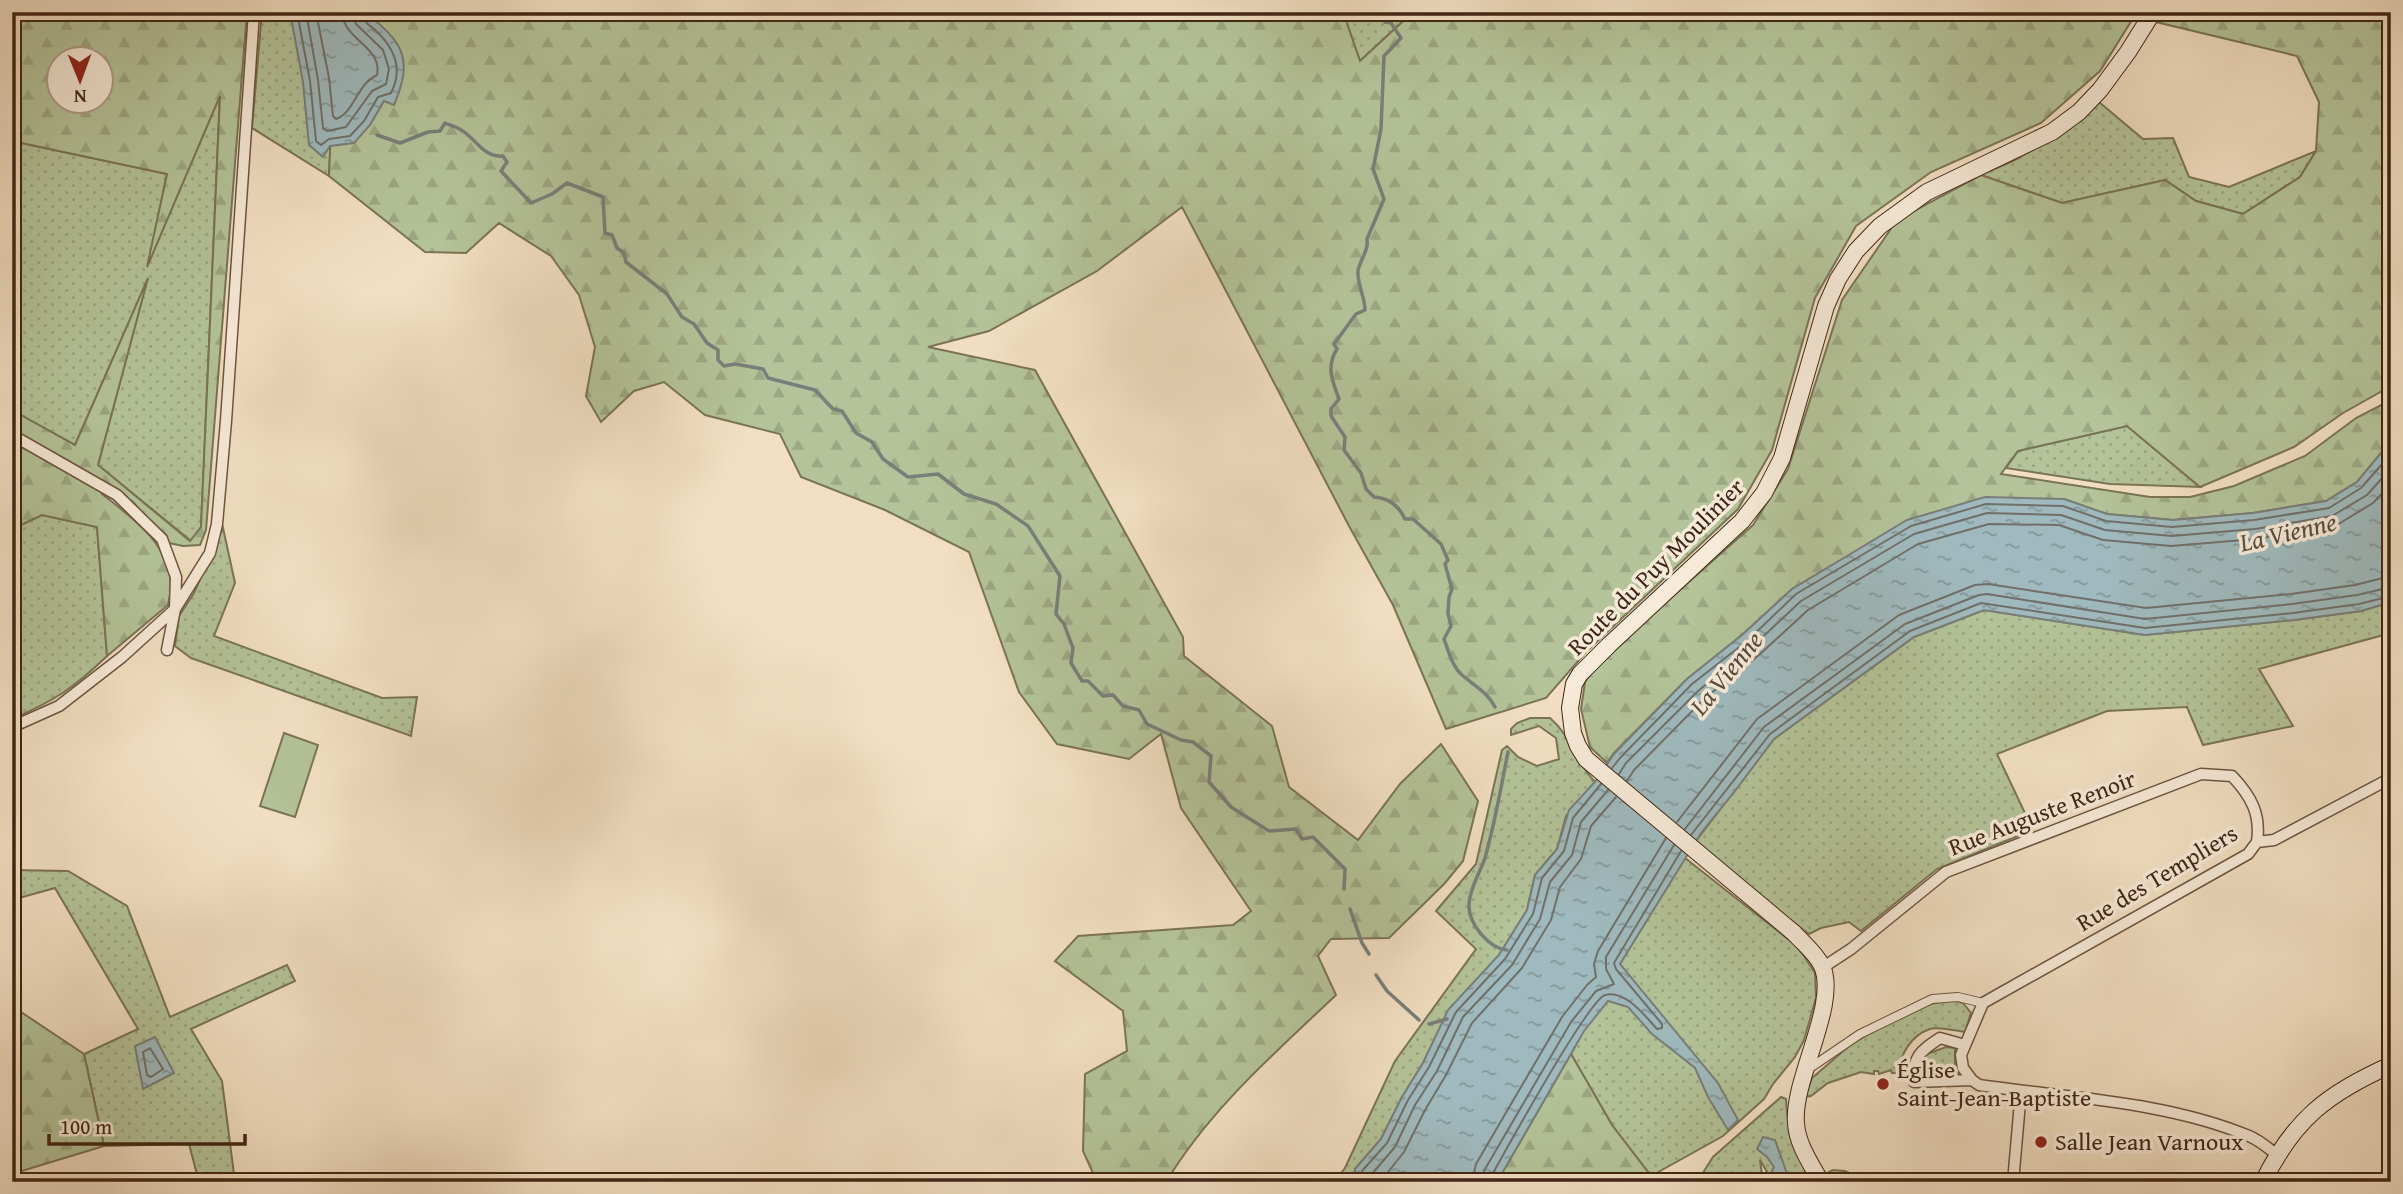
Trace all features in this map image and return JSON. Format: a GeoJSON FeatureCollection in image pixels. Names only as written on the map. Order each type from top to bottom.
{"type":"FeatureCollection","features":[{"type":"Feature","properties":{"kind":"main road","name":"Route du Puy Moulinier"},"geometry":{"type":"LineString","coordinates":[[1822,968],[1814,953],[1794,933],[1586,759],[1573,733],[1570,708],[1574,684],[1580,674],[1609,645],[1742,521],[1765,494],[1782,458],[1826,306],[1856,251],[1880,226],[1927,192],[2043,137],[2078,112],[2107,81],[2153,12]]}},
{"type":"Feature","properties":{"kind":"main road"},"geometry":{"type":"LineString","coordinates":[[1821,1182],[1802,1146],[1796,1125],[1796,1101],[1818,1028],[1825,989],[1822,968]]}},
{"type":"Feature","properties":{"kind":"main road"},"geometry":{"type":"LineString","coordinates":[[2263,1182],[2276,1154],[2297,1126],[2355,1081],[2391,1065]]}},
{"type":"Feature","properties":{"kind":"street"},"geometry":{"type":"LineString","coordinates":[[12,727],[59,706],[122,657],[175,609],[210,553],[217,524],[254,12]]}},
{"type":"Feature","properties":{"kind":"street"},"geometry":{"type":"LineString","coordinates":[[12,435],[117,495],[162,539],[176,577],[175,609],[167,650]]}},
{"type":"Feature","properties":{"kind":"street","name":"Rue Auguste Renoir"},"geometry":{"type":"LineString","coordinates":[[1822,968],[1946,872],[2201,774],[2232,776],[2248,793],[2258,816],[2258,842]]}},
{"type":"Feature","properties":{"kind":"street","name":"Rue des Templiers"},"geometry":{"type":"LineString","coordinates":[[1983,1003],[2248,854],[2258,842],[2274,840],[2391,778]]}},
{"type":"Feature","properties":{"kind":"street"},"geometry":{"type":"LineString","coordinates":[[1805,1070],[1860,1034],[1932,999],[1958,997],[1983,1003],[1961,1055],[1963,1068],[1979,1085],[2152,1108],[2196,1118],[2252,1137],[2276,1154]]}},
{"type":"Feature","properties":{"kind":"street"},"geometry":{"type":"LineString","coordinates":[[1965,1045],[1940,1038],[1920,1051],[1914,1066],[1914,1082],[1972,1080]]}},
{"type":"Feature","properties":{"kind":"street"},"geometry":{"type":"LineString","coordinates":[[2013,1182],[2021,1091]]}},
{"type":"Feature","properties":{"kind":"green space"},"geometry":{"type":"Polygon","coordinates":[[[12,12],[247,12],[206,530],[200,545],[169,543],[133,502],[100,481],[102,494],[136,521],[155,543],[168,568],[171,586],[168,605],[107,656],[97,527],[42,515],[12,529],[12,405],[21,415],[75,445],[148,278],[98,465],[190,541],[201,527],[220,96],[147,267],[167,174],[12,141],[12,12]]]}},
{"type":"Feature","properties":{"kind":"green space"},"geometry":{"type":"Polygon","coordinates":[[[262,12],[336,12],[329,176],[252,128],[262,12]]]}},
{"type":"Feature","properties":{"kind":"green space"},"geometry":{"type":"Polygon","coordinates":[[[336,12],[1343,12],[1360,61],[1413,12],[2137,12],[2100,71],[2041,123],[1931,172],[1856,226],[1815,298],[1772,450],[1738,509],[1586,652],[1546,698],[1446,729],[1393,605],[1182,207],[1097,271],[989,331],[928,347],[1035,370],[1183,637],[1184,656],[1272,726],[1289,787],[1358,840],[1400,784],[1441,744],[1478,801],[1463,861],[1445,883],[1389,938],[1331,939],[1318,956],[1336,995],[1223,1106],[1183,1155],[1166,1182],[1097,1182],[1083,1151],[1085,1074],[1127,1051],[1123,1011],[1055,961],[1078,936],[1233,925],[1251,911],[1181,808],[1161,734],[1129,759],[1057,744],[1019,692],[969,552],[885,510],[801,477],[780,434],[705,415],[664,382],[634,391],[601,422],[586,396],[595,347],[579,295],[551,256],[499,223],[466,253],[425,252],[329,176],[336,12]]]}},
{"type":"Feature","properties":{"kind":"green space"},"geometry":{"type":"Polygon","coordinates":[[[1343,12],[1413,12],[1360,61],[1343,12]]]}},
{"type":"Feature","properties":{"kind":"green space"},"geometry":{"type":"Polygon","coordinates":[[[2162,12],[2391,12],[2391,386],[2343,413],[2294,447],[2200,487],[2127,426],[2018,451],[2001,474],[2150,497],[2190,497],[2234,486],[2305,456],[2356,418],[2391,400],[2391,441],[2357,482],[2326,501],[2253,513],[2173,520],[2107,514],[2064,499],[1844,559],[1792,589],[1742,635],[1687,679],[1607,763],[1590,747],[1581,709],[1585,682],[1603,658],[1753,525],[1788,469],[1842,300],[1897,220],[1981,175],[2062,203],[2165,180],[2196,201],[2243,214],[2300,177],[2316,151],[2319,102],[2297,56],[2156,22],[2162,12]]]}},
{"type":"Feature","properties":{"kind":"green space"},"geometry":{"type":"Polygon","coordinates":[[[220,93],[201,527],[191,541],[98,465],[146,284],[75,445],[20,415],[12,405],[12,141],[167,174],[149,262],[220,93]]]}},
{"type":"Feature","properties":{"kind":"green space"},"geometry":{"type":"Polygon","coordinates":[[[2099,102],[2143,139],[2173,138],[2189,177],[2229,187],[2316,151],[2300,177],[2243,214],[2196,201],[2165,180],[2062,203],[1981,175],[2015,160],[2059,135],[2099,102]]]}},
{"type":"Feature","properties":{"kind":"green space"},"geometry":{"type":"Polygon","coordinates":[[[2127,426],[2200,487],[2110,484],[2006,468],[2018,451],[2127,426]]]}},
{"type":"Feature","properties":{"kind":"green space"},"geometry":{"type":"Polygon","coordinates":[[[42,515],[97,527],[107,656],[63,693],[12,719],[12,529],[42,515]]]}},
{"type":"Feature","properties":{"kind":"green space"},"geometry":{"type":"Polygon","coordinates":[[[223,528],[235,583],[214,636],[382,698],[417,697],[411,736],[191,658],[175,646],[179,616],[194,593],[223,528]]]}},
{"type":"Feature","properties":{"kind":"green space"},"geometry":{"type":"Polygon","coordinates":[[[2391,602],[2391,633],[2259,669],[2293,726],[2203,745],[2187,707],[2107,711],[1997,754],[2033,830],[1937,869],[1861,931],[1849,922],[1821,928],[1809,934],[1757,895],[1696,841],[1774,739],[1914,637],[1984,610],[2145,635],[2294,620],[2361,611],[2391,602]]]}},
{"type":"Feature","properties":{"kind":"green space"},"geometry":{"type":"Polygon","coordinates":[[[1530,718],[1550,718],[1595,782],[1566,816],[1557,849],[1535,875],[1527,910],[1499,955],[1449,1010],[1381,1139],[1355,1169],[1354,1182],[1334,1182],[1345,1168],[1395,1061],[1476,949],[1436,911],[1476,864],[1502,750],[1507,746],[1518,757],[1537,766],[1559,759],[1556,738],[1539,726],[1511,735],[1511,729],[1517,723],[1530,718]]]}},
{"type":"Feature","properties":{"kind":"green space"},"geometry":{"type":"Polygon","coordinates":[[[284,733],[318,745],[295,817],[260,806],[284,733]]]}},
{"type":"Feature","properties":{"kind":"green space"},"geometry":{"type":"Polygon","coordinates":[[[1685,858],[1798,947],[1815,973],[1816,998],[1804,1040],[1764,1099],[1723,1136],[1651,1176],[1612,1125],[1571,1054],[1620,964],[1685,858]]]}},
{"type":"Feature","properties":{"kind":"green space"},"geometry":{"type":"Polygon","coordinates":[[[12,870],[68,871],[127,906],[170,1017],[287,965],[295,981],[191,1029],[222,1081],[235,1182],[199,1182],[189,1144],[104,1146],[84,1054],[138,1029],[55,888],[12,900],[12,870]]]}},
{"type":"Feature","properties":{"kind":"green space"},"geometry":{"type":"Polygon","coordinates":[[[1953,1000],[1963,1003],[1971,1013],[1965,1032],[1930,1029],[1908,1046],[1904,1052],[1900,1073],[1892,1073],[1891,1070],[1879,1074],[1878,1071],[1874,1071],[1874,1074],[1861,1072],[1828,1083],[1811,1096],[1805,1097],[1812,1078],[1849,1046],[1885,1024],[1930,1004],[1953,1000]]]}},
{"type":"Feature","properties":{"kind":"green space"},"geometry":{"type":"Polygon","coordinates":[[[12,1006],[84,1054],[104,1146],[12,1174],[12,1006]]]}},
{"type":"Feature","properties":{"kind":"green space"},"geometry":{"type":"Polygon","coordinates":[[[1946,1047],[1955,1048],[1958,1074],[1921,1076],[1919,1066],[1924,1055],[1946,1047]]]}},
{"type":"Feature","properties":{"kind":"green space"},"geometry":{"type":"Polygon","coordinates":[[[1571,1054],[1612,1125],[1651,1176],[1643,1182],[1497,1182],[1571,1054]]]}},
{"type":"Feature","properties":{"kind":"green space"},"geometry":{"type":"Polygon","coordinates":[[[1781,1097],[1786,1099],[1793,1142],[1811,1182],[1773,1182],[1760,1160],[1763,1182],[1705,1182],[1699,1179],[1713,1157],[1781,1097]]]}},
{"type":"Feature","properties":{"kind":"green space"},"geometry":{"type":"Polygon","coordinates":[[[1833,1170],[1845,1171],[1869,1182],[1828,1182],[1827,1173],[1833,1170]]]}},
{"type":"Feature","properties":{"kind":"water"},"geometry":{"type":"Polygon","coordinates":[[[290,12],[365,12],[396,42],[404,63],[394,105],[384,101],[370,125],[354,143],[330,146],[323,157],[309,145],[303,82],[290,12]]]}},
{"type":"Feature","properties":{"kind":"water","name":"La Vienne"},"geometry":{"type":"Polygon","coordinates":[[[2391,441],[2391,602],[2361,611],[2294,620],[2145,635],[1984,610],[1914,637],[1774,739],[1701,833],[1620,964],[1718,1083],[1738,1120],[1728,1130],[1708,1097],[1695,1068],[1652,1034],[1628,1007],[1608,1001],[1584,1031],[1497,1182],[1354,1182],[1355,1169],[1381,1139],[1423,1063],[1448,1010],[1499,955],[1527,910],[1535,875],[1557,849],[1569,810],[1595,782],[1614,754],[1687,679],[1742,635],[1792,589],[1907,520],[1985,497],[2064,499],[2107,514],[2173,520],[2253,513],[2326,501],[2357,482],[2391,441]]]}},
{"type":"Feature","properties":{"kind":"water"},"geometry":{"type":"Polygon","coordinates":[[[155,1037],[174,1073],[143,1089],[135,1046],[155,1037]]]}},
{"type":"Feature","properties":{"kind":"water"},"geometry":{"type":"Polygon","coordinates":[[[1763,1137],[1775,1140],[1790,1182],[1779,1182],[1772,1171],[1774,1167],[1757,1149],[1763,1137]]]}},
{"type":"Feature","properties":{"kind":"waterway"},"geometry":{"type":"LineString","coordinates":[[1387,12],[1383,16],[1385,22],[1391,23],[1401,38],[1384,56],[1381,129],[1373,169],[1384,199],[1367,239],[1367,247],[1358,271],[1365,310],[1356,314],[1334,344],[1337,349],[1331,374],[1339,399],[1331,409],[1331,416],[1345,437],[1344,450],[1361,473],[1366,489],[1374,497],[1384,499],[1400,510],[1405,519],[1413,519],[1441,544],[1448,560],[1445,564],[1452,589],[1448,613],[1451,626],[1444,639],[1459,671],[1484,693],[1495,707]]}},
{"type":"Feature","properties":{"kind":"waterway"},"geometry":{"type":"LineString","coordinates":[[377,135],[400,143],[428,132],[440,131],[445,123],[466,133],[490,154],[503,156],[507,162],[501,171],[531,203],[552,194],[567,183],[603,197],[605,233],[612,235],[617,248],[624,253],[626,262],[667,294],[682,317],[694,324],[707,343],[718,350],[718,360],[724,366],[735,364],[763,369],[768,378],[815,390],[833,409],[842,411],[856,433],[872,442],[883,459],[908,477],[938,474],[964,494],[996,504],[1028,526],[1060,576],[1056,614],[1064,624],[1073,648],[1071,663],[1082,681],[1088,681],[1103,696],[1113,695],[1123,706],[1139,710],[1147,724],[1181,740],[1193,742],[1211,756],[1209,782],[1231,807],[1269,831],[1296,829],[1302,839],[1313,837],[1345,869],[1344,889]]}},
{"type":"Feature","properties":{"kind":"waterway"},"geometry":{"type":"LineString","coordinates":[[1507,950],[1493,945],[1480,933],[1472,919],[1469,904],[1489,845],[1508,752]]}},
{"type":"Feature","properties":{"kind":"waterway"},"geometry":{"type":"LineString","coordinates":[[1350,909],[1362,943],[1369,954]]}},
{"type":"Feature","properties":{"kind":"waterway"},"geometry":{"type":"LineString","coordinates":[[1376,975],[1387,991],[1419,1020]]}},
{"type":"Feature","properties":{"kind":"waterway"},"geometry":{"type":"LineString","coordinates":[[1429,1024],[1447,1019]]}},
{"type":"Feature","properties":{"kind":"place","name":"Église Saint-Jean-Baptiste"},"geometry":{"type":"Point","coordinates":[1883,1084]}},
{"type":"Feature","properties":{"kind":"place","name":"Salle Jean Varnoux"},"geometry":{"type":"Point","coordinates":[2041,1142]}}]}
